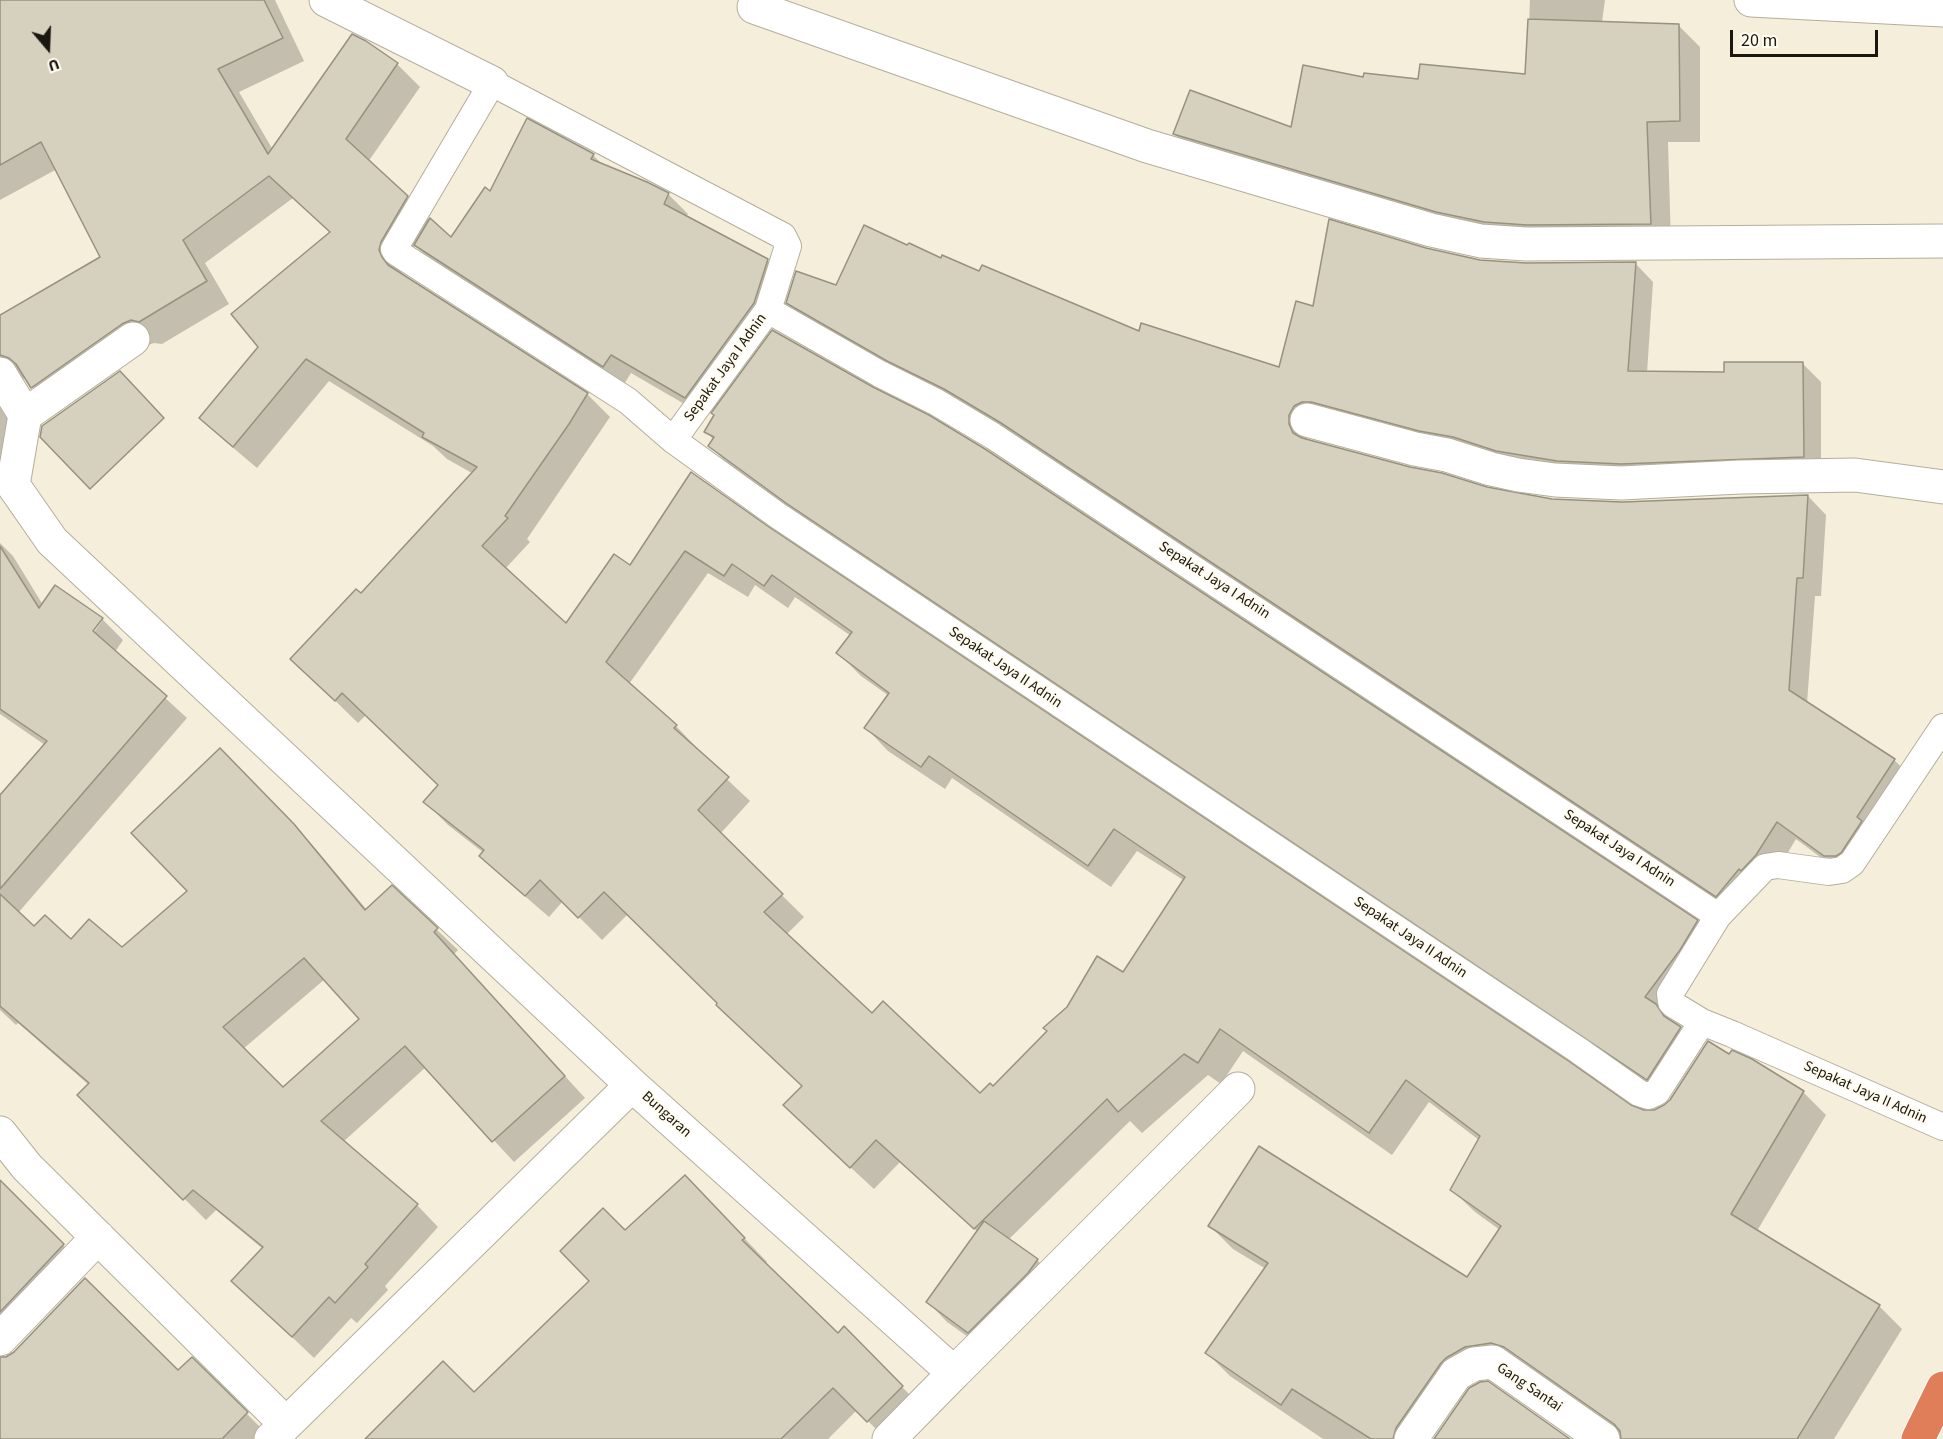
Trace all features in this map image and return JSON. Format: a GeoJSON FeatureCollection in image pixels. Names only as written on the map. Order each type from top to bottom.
{"type":"FeatureCollection","features":[{"type":"Feature","properties":{"kind":"highway"},"geometry":{"type":"LineString","coordinates":[[1918,1439],[1943,1388]]}},
{"type":"Feature","properties":{"kind":"street"},"geometry":{"type":"LineString","coordinates":[[326,0],[492,83]]}},
{"type":"Feature","properties":{"kind":"street"},"geometry":{"type":"LineString","coordinates":[[1751,0],[1943,10]]}},
{"type":"Feature","properties":{"kind":"street"},"geometry":{"type":"LineString","coordinates":[[754,7],[1147,146],[1431,230],[1481,241],[1526,243],[1943,241]]}},
{"type":"Feature","properties":{"kind":"street"},"geometry":{"type":"LineString","coordinates":[[133,339],[25,415],[6,484],[52,541],[632,1085]]}},
{"type":"Feature","properties":{"kind":"street"},"geometry":{"type":"LineString","coordinates":[[0,374],[25,415]]}},
{"type":"Feature","properties":{"kind":"street"},"geometry":{"type":"LineString","coordinates":[[1307,420],[1415,449],[1448,455],[1491,469],[1555,480],[1621,483],[1740,477],[1855,475],[1943,487]]}},
{"type":"Feature","properties":{"kind":"street","name":"Bungaran"},"geometry":{"type":"LineString","coordinates":[[279,1432],[632,1085],[954,1373]]}},
{"type":"Feature","properties":{"kind":"street"},"geometry":{"type":"LineString","coordinates":[[889,1439],[1238,1089]]}},
{"type":"Feature","properties":{"kind":"street"},"geometry":{"type":"LineString","coordinates":[[0,1133],[27,1167],[98,1237],[279,1432]]}},
{"type":"Feature","properties":{"kind":"street"},"geometry":{"type":"LineString","coordinates":[[0,1339],[98,1237]]}},
{"type":"Feature","properties":{"kind":"street","name":"Gang Santai"},"geometry":{"type":"LineString","coordinates":[[1411,1439],[1456,1374],[1474,1364],[1493,1362],[1603,1439]]}},
{"type":"Feature","properties":{"kind":"lane"},"geometry":{"type":"LineString","coordinates":[[673,440],[628,401],[394,249],[492,83],[783,237],[788,246],[768,310]]}},
{"type":"Feature","properties":{"kind":"lane","name":"Sepakat Jaya I Adnin"},"geometry":{"type":"LineString","coordinates":[[673,440],[768,310],[880,374],[936,402],[993,436],[1718,916]]}},
{"type":"Feature","properties":{"kind":"lane","name":"Sepakat Jaya II Adnin"},"geometry":{"type":"LineString","coordinates":[[673,440],[777,515],[1639,1093],[1648,1096],[1657,1092],[1702,1022],[1943,1127]]}},
{"type":"Feature","properties":{"kind":"lane"},"geometry":{"type":"LineString","coordinates":[[1702,1022],[1674,1005],[1670,994],[1718,916],[1765,867],[1778,865],[1829,872],[1842,870],[1852,863],[1943,727]]}},
{"type":"Feature","properties":{"kind":"building"},"geometry":{"type":"Polygon","coordinates":[[[0,0],[264,0],[283,38],[218,69],[268,154],[352,34],[398,63],[346,139],[408,196],[381,242],[379,250],[382,257],[388,265],[588,393],[505,516],[508,518],[482,546],[566,623],[614,554],[630,565],[691,472],[769,527],[1631,1105],[1644,1110],[1654,1110],[1664,1105],[1670,1100],[1708,1041],[1729,1054],[1732,1050],[1752,1059],[1804,1091],[1731,1214],[1880,1305],[1797,1439],[1621,1439],[1620,1431],[1614,1424],[1504,1347],[1491,1343],[1465,1347],[1446,1358],[1396,1428],[1393,1439],[1371,1439],[1292,1389],[1281,1405],[1205,1353],[1268,1263],[1208,1226],[1259,1146],[1467,1277],[1501,1226],[1450,1190],[1480,1136],[1406,1080],[1369,1133],[1220,1029],[1198,1063],[1184,1054],[1118,1112],[1107,1099],[974,1229],[876,1140],[850,1168],[783,1105],[802,1086],[716,1005],[717,1003],[604,892],[578,918],[540,880],[525,896],[479,856],[484,850],[423,802],[438,785],[342,693],[335,701],[290,659],[356,589],[361,593],[477,467],[422,437],[424,433],[306,359],[233,447],[199,418],[258,347],[231,314],[330,232],[269,176],[183,240],[207,281],[139,322],[131,320],[122,324],[31,388],[16,364],[0,355],[0,315],[100,257],[41,142],[0,165],[0,0]],[[685,551],[606,662],[677,725],[674,728],[729,777],[698,810],[783,894],[764,912],[872,1013],[883,1001],[980,1093],[990,1083],[993,1086],[1047,1031],[1043,1028],[1067,1007],[1097,956],[1123,972],[1185,877],[1114,829],[1088,866],[929,756],[921,767],[864,728],[889,693],[836,653],[852,632],[772,575],[764,586],[732,564],[724,576],[685,551]]]}},
{"type":"Feature","properties":{"kind":"building"},"geometry":{"type":"Polygon","coordinates":[[[1528,19],[1679,24],[1680,121],[1647,122],[1651,224],[1527,225],[1484,222],[1436,212],[1173,134],[1190,90],[1291,127],[1303,65],[1363,77],[1364,73],[1418,79],[1420,64],[1525,74],[1528,19]]]}},
{"type":"Feature","properties":{"kind":"building"},"geometry":{"type":"Polygon","coordinates":[[[527,118],[594,154],[591,159],[669,193],[664,204],[768,259],[754,303],[685,398],[611,355],[603,367],[414,245],[430,218],[451,237],[485,187],[490,191],[527,118]]]}},
{"type":"Feature","properties":{"kind":"building"},"geometry":{"type":"Polygon","coordinates":[[[1329,219],[1426,248],[1480,260],[1526,263],[1636,262],[1628,371],[1724,372],[1724,362],[1803,362],[1804,457],[1621,464],[1557,461],[1496,451],[1453,437],[1419,431],[1311,402],[1302,402],[1294,406],[1289,415],[1289,424],[1293,433],[1302,438],[1410,467],[1442,473],[1487,487],[1552,499],[1622,502],[1808,495],[1803,578],[1797,578],[1789,690],[1895,759],[1857,817],[1862,821],[1841,853],[1836,856],[1824,856],[1777,822],[1756,855],[1741,871],[1739,869],[1716,897],[1001,423],[944,389],[887,361],[786,303],[796,271],[836,285],[864,225],[907,245],[909,243],[941,258],[942,255],[979,271],[982,265],[1139,331],[1141,323],[1279,367],[1296,301],[1313,306],[1329,219]]]}},
{"type":"Feature","properties":{"kind":"building"},"geometry":{"type":"Polygon","coordinates":[[[772,330],[873,387],[929,415],[985,449],[1698,920],[1680,950],[1645,997],[1656,1004],[1664,1016],[1681,1027],[1647,1080],[786,503],[708,446],[714,437],[704,432],[714,415],[711,413],[772,330]]]}},
{"type":"Feature","properties":{"kind":"building"},"geometry":{"type":"Polygon","coordinates":[[[120,371],[164,418],[90,489],[40,437],[42,426],[120,371]]]}},
{"type":"Feature","properties":{"kind":"building"},"geometry":{"type":"Polygon","coordinates":[[[0,546],[39,608],[55,585],[103,618],[93,631],[167,696],[0,889],[0,795],[47,741],[0,709],[0,546]]]}},
{"type":"Feature","properties":{"kind":"building"},"geometry":{"type":"Polygon","coordinates":[[[220,748],[294,824],[365,910],[392,885],[438,928],[434,932],[565,1076],[492,1142],[405,1046],[321,1121],[418,1204],[365,1264],[368,1267],[335,1303],[329,1297],[292,1337],[231,1281],[263,1247],[193,1190],[183,1200],[77,1095],[89,1083],[0,1006],[0,894],[34,926],[45,915],[71,939],[89,919],[122,947],[187,891],[131,833],[220,748]],[[304,958],[223,1027],[283,1087],[359,1019],[304,958]]]}},
{"type":"Feature","properties":{"kind":"building"},"geometry":{"type":"Polygon","coordinates":[[[685,1175],[745,1238],[742,1240],[838,1333],[844,1326],[903,1386],[867,1422],[833,1388],[781,1439],[365,1439],[443,1361],[474,1392],[589,1281],[560,1251],[603,1208],[625,1230],[685,1175]]]}},
{"type":"Feature","properties":{"kind":"building"},"geometry":{"type":"Polygon","coordinates":[[[0,1180],[64,1244],[0,1312],[0,1180]]]}},
{"type":"Feature","properties":{"kind":"building"},"geometry":{"type":"Polygon","coordinates":[[[984,1221],[1038,1259],[1028,1273],[968,1333],[926,1302],[984,1221]]]}},
{"type":"Feature","properties":{"kind":"building"},"geometry":{"type":"Polygon","coordinates":[[[85,1278],[178,1370],[192,1357],[248,1412],[222,1439],[0,1439],[0,1357],[6,1357],[14,1352],[85,1278]]]}},
{"type":"Feature","properties":{"kind":"building"},"geometry":{"type":"Polygon","coordinates":[[[1488,1381],[1570,1439],[1434,1439],[1469,1388],[1480,1382],[1488,1381]]]}}]}
